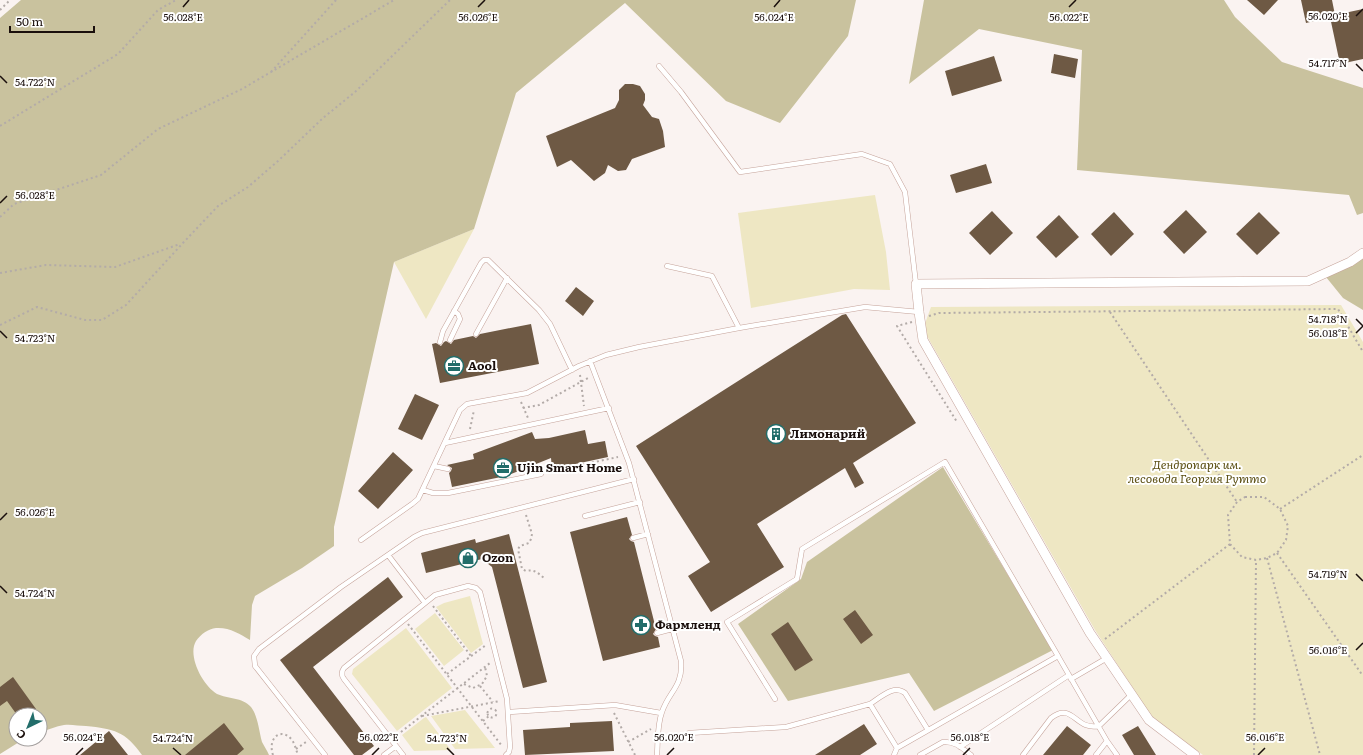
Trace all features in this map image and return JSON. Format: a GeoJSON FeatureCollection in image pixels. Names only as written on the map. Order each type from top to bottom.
{"type":"FeatureCollection","features":[{"type":"Feature","properties":{"kind":"street"},"geometry":{"type":"LineString","coordinates":[[1195,755],[1149,720],[1090,633],[923,340],[916,284],[1308,281],[1350,262],[1363,253]]}},
{"type":"Feature","properties":{"kind":"lane"},"geometry":{"type":"LineString","coordinates":[[659,66],[682,92],[740,172],[862,154],[890,164],[905,192],[916,284]]}},
{"type":"Feature","properties":{"kind":"lane"},"geometry":{"type":"LineString","coordinates":[[440,342],[442,333],[482,261],[486,260],[490,261],[546,319],[572,370]]}},
{"type":"Feature","properties":{"kind":"lane"},"geometry":{"type":"LineString","coordinates":[[667,266],[712,276],[739,328]]}},
{"type":"Feature","properties":{"kind":"lane"},"geometry":{"type":"LineString","coordinates":[[476,334],[507,278]]}},
{"type":"Feature","properties":{"kind":"lane"},"geometry":{"type":"LineString","coordinates":[[361,540],[418,499],[460,410],[467,404],[517,395],[533,390],[590,361],[639,347],[739,328],[865,307],[919,315]]}},
{"type":"Feature","properties":{"kind":"lane"},"geometry":{"type":"LineString","coordinates":[[450,340],[460,319],[458,314],[454,311]]}},
{"type":"Feature","properties":{"kind":"lane"},"geometry":{"type":"LineString","coordinates":[[590,361],[627,455],[634,478],[680,661],[681,675],[679,682],[661,713],[657,755]]}},
{"type":"Feature","properties":{"kind":"lane"},"geometry":{"type":"LineString","coordinates":[[445,443],[609,408]]}},
{"type":"Feature","properties":{"kind":"lane"},"geometry":{"type":"LineString","coordinates":[[775,699],[727,622],[797,579],[802,549],[945,462],[1098,726],[1117,755]]}},
{"type":"Feature","properties":{"kind":"lane"},"geometry":{"type":"LineString","coordinates":[[434,466],[448,469]]}},
{"type":"Feature","properties":{"kind":"lane"},"geometry":{"type":"LineString","coordinates":[[423,490],[437,493],[448,493],[541,474]]}},
{"type":"Feature","properties":{"kind":"lane"},"geometry":{"type":"LineString","coordinates":[[325,755],[257,669],[254,662],[254,656],[258,649],[337,590],[414,537],[427,532],[634,478]]}},
{"type":"Feature","properties":{"kind":"lane"},"geometry":{"type":"LineString","coordinates":[[585,516],[640,502]]}},
{"type":"Feature","properties":{"kind":"lane"},"geometry":{"type":"LineString","coordinates":[[633,538],[648,534]]}},
{"type":"Feature","properties":{"kind":"lane"},"geometry":{"type":"LineString","coordinates":[[388,555],[427,602]]}},
{"type":"Feature","properties":{"kind":"lane"},"geometry":{"type":"LineString","coordinates":[[403,755],[344,679],[342,673],[344,668],[435,595],[468,586],[476,588],[480,592],[507,699],[510,747],[507,754]]}},
{"type":"Feature","properties":{"kind":"lane"},"geometry":{"type":"LineString","coordinates":[[657,633],[672,629]]}},
{"type":"Feature","properties":{"kind":"lane"},"geometry":{"type":"LineString","coordinates":[[894,755],[897,748],[1058,656]]}},
{"type":"Feature","properties":{"kind":"lane"},"geometry":{"type":"LineString","coordinates":[[960,747],[1070,677],[1107,658]]}},
{"type":"Feature","properties":{"kind":"lane"},"geometry":{"type":"LineString","coordinates":[[689,733],[786,727],[870,704],[896,689],[906,693],[928,730]]}},
{"type":"Feature","properties":{"kind":"lane"},"geometry":{"type":"LineString","coordinates":[[1023,755],[1051,718],[1057,714],[1062,712],[1069,713],[1087,727],[1092,728],[1098,726],[1132,694]]}},
{"type":"Feature","properties":{"kind":"lane"},"geometry":{"type":"LineString","coordinates":[[870,704],[897,748]]}},
{"type":"Feature","properties":{"kind":"lane"},"geometry":{"type":"LineString","coordinates":[[509,712],[620,705],[661,713]]}},
{"type":"Feature","properties":{"kind":"lane"},"geometry":{"type":"LineString","coordinates":[[1096,755],[1107,741]]}},
{"type":"Feature","properties":{"kind":"lane"},"geometry":{"type":"LineString","coordinates":[[920,755],[943,742],[951,742],[970,755]]}},
{"type":"Feature","properties":{"kind":"lane"},"geometry":{"type":"LineString","coordinates":[[384,755],[396,746]]}},
{"type":"Feature","properties":{"kind":"path"},"geometry":{"type":"LineString","coordinates":[[0,10],[10,0]]}},
{"type":"Feature","properties":{"kind":"path"},"geometry":{"type":"LineString","coordinates":[[0,126],[118,54],[158,10],[176,0]]}},
{"type":"Feature","properties":{"kind":"path"},"geometry":{"type":"LineString","coordinates":[[269,73],[336,0]]}},
{"type":"Feature","properties":{"kind":"path"},"geometry":{"type":"LineString","coordinates":[[0,217],[14,204],[101,174],[158,129],[242,89],[394,0]]}},
{"type":"Feature","properties":{"kind":"path"},"geometry":{"type":"LineString","coordinates":[[0,325],[37,306],[85,320],[102,320],[126,305],[218,206],[248,187],[278,161],[324,118],[355,92],[450,0]]}},
{"type":"Feature","properties":{"kind":"path"},"geometry":{"type":"LineString","coordinates":[[0,273],[46,265],[116,267],[182,244]]}},
{"type":"Feature","properties":{"kind":"path"},"geometry":{"type":"LineString","coordinates":[[959,426],[897,326],[919,315],[939,313],[1338,310],[1363,352]]}},
{"type":"Feature","properties":{"kind":"path"},"geometry":{"type":"LineString","coordinates":[[1110,312],[1237,502]]}},
{"type":"Feature","properties":{"kind":"path"},"geometry":{"type":"LineString","coordinates":[[579,366],[584,413]]}},
{"type":"Feature","properties":{"kind":"path"},"geometry":{"type":"LineString","coordinates":[[523,408],[539,405],[595,374]]}},
{"type":"Feature","properties":{"kind":"path"},"geometry":{"type":"LineString","coordinates":[[517,395],[530,425]]}},
{"type":"Feature","properties":{"kind":"path"},"geometry":{"type":"LineString","coordinates":[[468,438],[476,402]]}},
{"type":"Feature","properties":{"kind":"path"},"geometry":{"type":"LineString","coordinates":[[541,474],[627,455]]}},
{"type":"Feature","properties":{"kind":"path"},"geometry":{"type":"LineString","coordinates":[[1280,509],[1363,455]]}},
{"type":"Feature","properties":{"kind":"path"},"geometry":{"type":"LineString","coordinates":[[1264,496],[1280,509],[1288,526],[1286,540],[1277,553],[1267,558],[1256,560],[1242,557],[1230,544],[1228,515],[1237,502],[1245,497],[1264,496]]}},
{"type":"Feature","properties":{"kind":"path"},"geometry":{"type":"LineString","coordinates":[[524,506],[532,537],[529,543],[522,545],[518,549],[522,569],[525,571],[532,570],[544,578]]}},
{"type":"Feature","properties":{"kind":"path"},"geometry":{"type":"LineString","coordinates":[[1098,644],[1230,544]]}},
{"type":"Feature","properties":{"kind":"path"},"geometry":{"type":"LineString","coordinates":[[1277,553],[1363,676]]}},
{"type":"Feature","properties":{"kind":"path"},"geometry":{"type":"LineString","coordinates":[[1267,558],[1320,755]]}},
{"type":"Feature","properties":{"kind":"path"},"geometry":{"type":"LineString","coordinates":[[1254,755],[1256,560]]}},
{"type":"Feature","properties":{"kind":"path"},"geometry":{"type":"LineString","coordinates":[[427,602],[471,656]]}},
{"type":"Feature","properties":{"kind":"path"},"geometry":{"type":"LineString","coordinates":[[405,619],[507,754]]}},
{"type":"Feature","properties":{"kind":"path"},"geometry":{"type":"LineString","coordinates":[[447,674],[492,640]]}},
{"type":"Feature","properties":{"kind":"path"},"geometry":{"type":"LineString","coordinates":[[391,740],[497,658]]}},
{"type":"Feature","properties":{"kind":"path"},"geometry":{"type":"LineString","coordinates":[[464,684],[473,688],[480,686],[484,682],[486,676],[485,668]]}},
{"type":"Feature","properties":{"kind":"path"},"geometry":{"type":"LineString","coordinates":[[480,686],[492,702],[492,709],[488,711],[489,716]]}},
{"type":"Feature","properties":{"kind":"path"},"geometry":{"type":"LineString","coordinates":[[422,716],[507,699]]}},
{"type":"Feature","properties":{"kind":"path"},"geometry":{"type":"LineString","coordinates":[[609,705],[635,755]]}},
{"type":"Feature","properties":{"kind":"path"},"geometry":{"type":"LineString","coordinates":[[489,716],[493,718],[497,714],[496,710],[492,709]]}},
{"type":"Feature","properties":{"kind":"path"},"geometry":{"type":"LineString","coordinates":[[483,721],[489,716]]}},
{"type":"Feature","properties":{"kind":"path"},"geometry":{"type":"LineString","coordinates":[[628,742],[659,725]]}},
{"type":"Feature","properties":{"kind":"path"},"geometry":{"type":"LineString","coordinates":[[272,755],[270,748],[271,743],[274,738],[279,735],[285,735],[290,738],[298,755]]}},
{"type":"Feature","properties":{"kind":"path"},"geometry":{"type":"LineString","coordinates":[[296,749],[312,738]]}},
{"type":"Feature","properties":{"kind":"green space"},"geometry":{"type":"Polygon","coordinates":[[[875,195],[886,252],[890,290],[854,289],[751,308],[738,213],[875,195]]]}},
{"type":"Feature","properties":{"kind":"green space"},"geometry":{"type":"Polygon","coordinates":[[[474,229],[426,319],[394,262],[474,229]]]}},
{"type":"Feature","properties":{"kind":"green space","name":"Дендропарк им. лесовода Георгия Рутто"},"geometry":{"type":"Polygon","coordinates":[[[1341,305],[1363,342],[1363,755],[1203,755],[1151,716],[1095,630],[923,329],[931,307],[1341,305]]]}},
{"type":"Feature","properties":{"kind":"green space"},"geometry":{"type":"Polygon","coordinates":[[[470,596],[483,644],[471,653],[436,607],[444,603],[470,596]]]}},
{"type":"Feature","properties":{"kind":"green space"},"geometry":{"type":"Polygon","coordinates":[[[435,613],[464,650],[444,666],[415,629],[435,613]]]}},
{"type":"Feature","properties":{"kind":"green space"},"geometry":{"type":"Polygon","coordinates":[[[406,628],[452,688],[397,731],[352,674],[353,669],[406,628]]]}},
{"type":"Feature","properties":{"kind":"green space"},"geometry":{"type":"Polygon","coordinates":[[[465,710],[495,748],[455,749],[431,716],[465,710]]]}},
{"type":"Feature","properties":{"kind":"green space"},"geometry":{"type":"Polygon","coordinates":[[[426,717],[451,750],[414,751],[402,735],[426,717]]]}},
{"type":"Feature","properties":{"kind":"shaded area"},"geometry":{"type":"Polygon","coordinates":[[[21,0],[856,0],[848,36],[780,123],[726,101],[625,3],[516,93],[474,229],[394,262],[334,527],[334,546],[302,568],[255,596],[252,605],[250,640],[230,630],[216,628],[205,632],[196,641],[194,647],[195,662],[202,678],[217,694],[243,701],[251,707],[257,719],[262,742],[269,755],[142,755],[124,736],[112,730],[67,725],[48,729],[48,707],[8,707],[8,747],[11,747],[0,754],[0,18],[21,0]]]}},
{"type":"Feature","properties":{"kind":"shaded area"},"geometry":{"type":"Polygon","coordinates":[[[924,0],[1224,0],[1235,17],[1282,62],[1363,88],[1363,213],[1357,215],[1349,195],[1077,170],[1082,50],[979,29],[909,84],[924,0]]]}},
{"type":"Feature","properties":{"kind":"shaded area"},"geometry":{"type":"Polygon","coordinates":[[[1363,255],[1363,310],[1343,298],[1326,277],[1363,255]]]}},
{"type":"Feature","properties":{"kind":"shaded area"},"geometry":{"type":"Polygon","coordinates":[[[943,467],[1053,650],[934,711],[909,673],[788,701],[738,624],[801,579],[807,562],[943,467]]]}},
{"type":"Feature","properties":{"kind":"building"},"geometry":{"type":"Polygon","coordinates":[[[1247,0],[1278,0],[1264,15],[1247,0]]]}},
{"type":"Feature","properties":{"kind":"building"},"geometry":{"type":"Polygon","coordinates":[[[1301,0],[1332,0],[1335,15],[1363,9],[1363,59],[1340,64],[1330,17],[1306,23],[1301,0]]]}},
{"type":"Feature","properties":{"kind":"building"},"geometry":{"type":"Polygon","coordinates":[[[1054,54],[1078,59],[1075,78],[1051,73],[1054,54]]]}},
{"type":"Feature","properties":{"kind":"building"},"geometry":{"type":"Polygon","coordinates":[[[994,56],[1002,81],[952,96],[945,71],[994,56]]]}},
{"type":"Feature","properties":{"kind":"building"},"geometry":{"type":"Polygon","coordinates":[[[625,84],[640,86],[645,94],[643,105],[652,117],[659,119],[663,131],[665,147],[632,159],[626,170],[618,171],[608,165],[605,173],[594,181],[571,160],[557,167],[546,136],[615,108],[619,100],[619,90],[625,84]]]}},
{"type":"Feature","properties":{"kind":"building"},"geometry":{"type":"Polygon","coordinates":[[[986,164],[992,183],[956,193],[950,175],[986,164]]]}},
{"type":"Feature","properties":{"kind":"building"},"geometry":{"type":"Polygon","coordinates":[[[1186,210],[1207,232],[1184,254],[1163,232],[1186,210]]]}},
{"type":"Feature","properties":{"kind":"building"},"geometry":{"type":"Polygon","coordinates":[[[992,211],[1013,233],[990,255],[969,233],[992,211]]]}},
{"type":"Feature","properties":{"kind":"building"},"geometry":{"type":"Polygon","coordinates":[[[1114,212],[1134,234],[1111,256],[1091,234],[1114,212]]]}},
{"type":"Feature","properties":{"kind":"building"},"geometry":{"type":"Polygon","coordinates":[[[1259,212],[1280,233],[1257,255],[1236,234],[1259,212]]]}},
{"type":"Feature","properties":{"kind":"building"},"geometry":{"type":"Polygon","coordinates":[[[1059,215],[1079,237],[1056,258],[1036,237],[1059,215]]]}},
{"type":"Feature","properties":{"kind":"building"},"geometry":{"type":"Polygon","coordinates":[[[576,287],[594,301],[583,316],[565,301],[576,287]]]}},
{"type":"Feature","properties":{"kind":"building","name":"Лимонарий"},"geometry":{"type":"Polygon","coordinates":[[[846,314],[916,423],[853,463],[864,483],[855,488],[845,468],[757,524],[784,567],[711,612],[688,576],[710,562],[636,446],[842,315],[846,314]]]}},
{"type":"Feature","properties":{"kind":"building"},"geometry":{"type":"Polygon","coordinates":[[[531,324],[539,364],[440,383],[432,344],[436,343],[441,346],[446,341],[451,344],[454,340],[473,336],[476,338],[480,334],[531,324]]]}},
{"type":"Feature","properties":{"kind":"building"},"geometry":{"type":"Polygon","coordinates":[[[415,394],[439,405],[422,440],[398,429],[415,394]]]}},
{"type":"Feature","properties":{"kind":"building"},"geometry":{"type":"Polygon","coordinates":[[[585,430],[588,444],[605,441],[608,457],[552,469],[551,458],[506,476],[452,487],[449,473],[452,468],[447,465],[474,459],[473,454],[532,432],[535,439],[549,438],[585,430]]]}},
{"type":"Feature","properties":{"kind":"building"},"geometry":{"type":"Polygon","coordinates":[[[393,452],[413,470],[378,509],[358,491],[393,452]]]}},
{"type":"Feature","properties":{"kind":"building"},"geometry":{"type":"Polygon","coordinates":[[[627,517],[632,535],[629,539],[634,542],[656,629],[653,634],[658,637],[660,647],[603,661],[570,532],[627,517]]]}},
{"type":"Feature","properties":{"kind":"building"},"geometry":{"type":"Polygon","coordinates":[[[509,534],[547,682],[523,688],[492,567],[487,563],[486,558],[426,573],[421,553],[475,539],[476,543],[509,534]]]}},
{"type":"Feature","properties":{"kind":"building"},"geometry":{"type":"Polygon","coordinates":[[[388,577],[403,597],[313,667],[374,746],[362,755],[354,755],[280,660],[388,577]]]}},
{"type":"Feature","properties":{"kind":"building"},"geometry":{"type":"Polygon","coordinates":[[[855,610],[873,635],[861,644],[843,619],[855,610]]]}},
{"type":"Feature","properties":{"kind":"building"},"geometry":{"type":"Polygon","coordinates":[[[788,622],[813,660],[795,671],[771,634],[788,622]]]}},
{"type":"Feature","properties":{"kind":"building"},"geometry":{"type":"Polygon","coordinates":[[[13,677],[35,707],[11,707],[7,701],[0,706],[0,687],[13,677]]]}},
{"type":"Feature","properties":{"kind":"building"},"geometry":{"type":"Polygon","coordinates":[[[612,721],[614,751],[525,755],[523,730],[570,727],[570,723],[612,721]]]}},
{"type":"Feature","properties":{"kind":"building"},"geometry":{"type":"Polygon","coordinates":[[[224,723],[244,749],[237,755],[185,755],[224,723]]]}},
{"type":"Feature","properties":{"kind":"building"},"geometry":{"type":"Polygon","coordinates":[[[864,724],[877,744],[860,755],[815,755],[864,724]]]}},
{"type":"Feature","properties":{"kind":"building"},"geometry":{"type":"Polygon","coordinates":[[[1067,726],[1091,745],[1083,755],[1043,755],[1067,726]]]}},
{"type":"Feature","properties":{"kind":"building"},"geometry":{"type":"Polygon","coordinates":[[[1138,726],[1156,755],[1134,755],[1122,735],[1138,726]]]}},
{"type":"Feature","properties":{"kind":"building"},"geometry":{"type":"Polygon","coordinates":[[[109,731],[128,755],[80,755],[109,731]]]}},
{"type":"Feature","properties":{"kind":"place","name":"Aool"},"geometry":{"type":"Point","coordinates":[454,366]}},
{"type":"Feature","properties":{"kind":"place","name":"Лимонарий"},"geometry":{"type":"Point","coordinates":[776,434]}},
{"type":"Feature","properties":{"kind":"place","name":"Ujin Smart Home"},"geometry":{"type":"Point","coordinates":[503,468]}},
{"type":"Feature","properties":{"kind":"place","name":"Ozon"},"geometry":{"type":"Point","coordinates":[468,558]}},
{"type":"Feature","properties":{"kind":"place","name":"Фармленд"},"geometry":{"type":"Point","coordinates":[641,625]}}]}
